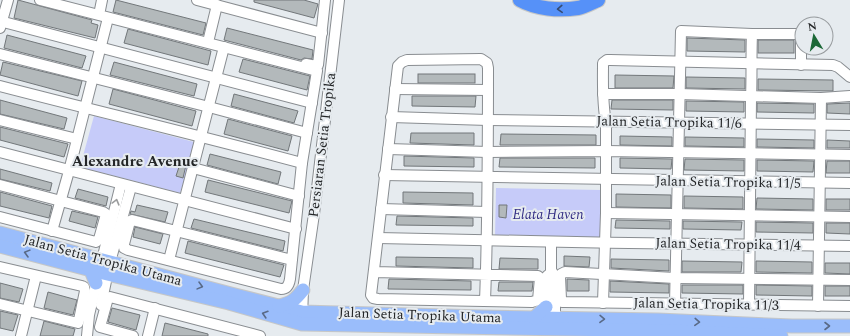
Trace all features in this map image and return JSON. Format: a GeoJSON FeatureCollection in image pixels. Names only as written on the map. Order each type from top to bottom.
{"type":"FeatureCollection","features":[{"type":"Feature","properties":{"kind":"highway"},"geometry":{"type":"LineString","coordinates":[[520,0],[525,3],[553,9],[578,8],[598,0]]}},
{"type":"Feature","properties":{"kind":"main road","name":"Jalan Setia Tropika Utama"},"geometry":{"type":"LineString","coordinates":[[0,233],[101,277],[124,277],[229,303],[302,318],[550,315],[653,331],[781,336]]}},
{"type":"Feature","properties":{"kind":"main road","name":"Jalan Setia Tropika Utama"},"geometry":{"type":"LineString","coordinates":[[0,246],[101,277],[279,306],[302,318]]}},
{"type":"Feature","properties":{"kind":"main road"},"geometry":{"type":"LineString","coordinates":[[279,306],[290,304],[303,290]]}},
{"type":"Feature","properties":{"kind":"main road","name":"Jalan Setia Tropika Utama"},"geometry":{"type":"LineString","coordinates":[[550,315],[653,331],[792,331],[850,326]]}},
{"type":"Feature","properties":{"kind":"street"},"geometry":{"type":"LineString","coordinates":[[8,0],[1,24],[216,77],[312,103]]}},
{"type":"Feature","properties":{"kind":"street"},"geometry":{"type":"LineString","coordinates":[[40,0],[224,47],[317,67]]}},
{"type":"Feature","properties":{"kind":"street"},"geometry":{"type":"LineString","coordinates":[[62,0],[101,5],[209,38],[317,67]]}},
{"type":"Feature","properties":{"kind":"street"},"geometry":{"type":"LineString","coordinates":[[197,0],[216,3],[322,33]]}},
{"type":"Feature","properties":{"kind":"street"},"geometry":{"type":"LineString","coordinates":[[292,260],[131,220],[124,244],[124,248],[128,250],[284,289],[288,286],[290,283],[302,163],[322,33],[324,0]]}},
{"type":"Feature","properties":{"kind":"street","name":"Persiaran Setia Tropika"},"geometry":{"type":"LineString","coordinates":[[302,318],[303,290],[314,214],[339,0]]}},
{"type":"Feature","properties":{"kind":"street"},"geometry":{"type":"LineString","coordinates":[[209,38],[216,3]]}},
{"type":"Feature","properties":{"kind":"street"},"geometry":{"type":"LineString","coordinates":[[52,231],[108,18]]}},
{"type":"Feature","properties":{"kind":"street"},"geometry":{"type":"LineString","coordinates":[[675,304],[680,33],[682,30],[752,34],[798,34],[801,38],[801,65]]}},
{"type":"Feature","properties":{"kind":"street"},"geometry":{"type":"LineString","coordinates":[[749,305],[752,34]]}},
{"type":"Feature","properties":{"kind":"street"},"geometry":{"type":"LineString","coordinates":[[169,260],[224,47]]}},
{"type":"Feature","properties":{"kind":"street"},"geometry":{"type":"LineString","coordinates":[[0,54],[307,133]]}},
{"type":"Feature","properties":{"kind":"street"},"geometry":{"type":"LineString","coordinates":[[485,301],[486,275],[487,240],[488,152],[487,63],[481,59],[408,60],[402,62],[398,66],[391,117],[374,272],[486,275],[540,277],[538,300],[550,315]]}},
{"type":"Feature","properties":{"kind":"street"},"geometry":{"type":"LineString","coordinates":[[603,303],[607,180],[603,63],[610,60],[833,66],[838,67],[850,78]]}},
{"type":"Feature","properties":{"kind":"street"},"geometry":{"type":"LineString","coordinates":[[0,86],[201,136],[302,163]]}},
{"type":"Feature","properties":{"kind":"street"},"geometry":{"type":"LineString","coordinates":[[395,89],[488,90]]}},
{"type":"Feature","properties":{"kind":"street"},"geometry":{"type":"LineString","coordinates":[[604,94],[678,94],[821,98],[850,96]]}},
{"type":"Feature","properties":{"kind":"street"},"geometry":{"type":"LineString","coordinates":[[818,306],[821,98]]}},
{"type":"Feature","properties":{"kind":"street","name":"Jalan Setia Tropika 11/6"},"geometry":{"type":"LineString","coordinates":[[391,117],[488,120],[850,125]]}},
{"type":"Feature","properties":{"kind":"street"},"geometry":{"type":"LineString","coordinates":[[0,120],[77,139]]}},
{"type":"Feature","properties":{"kind":"street"},"geometry":{"type":"LineString","coordinates":[[388,149],[488,152],[606,151],[850,155]]}},
{"type":"Feature","properties":{"kind":"street"},"geometry":{"type":"LineString","coordinates":[[0,152],[296,229]]}},
{"type":"Feature","properties":{"kind":"street"},"geometry":{"type":"LineString","coordinates":[[193,168],[299,196]]}},
{"type":"Feature","properties":{"kind":"street","name":"Jalan Setia Tropika 11/5"},"geometry":{"type":"LineString","coordinates":[[384,175],[487,178],[850,183]]}},
{"type":"Feature","properties":{"kind":"street"},"geometry":{"type":"LineString","coordinates":[[0,185],[106,214],[98,241],[52,231],[0,217]]}},
{"type":"Feature","properties":{"kind":"street"},"geometry":{"type":"LineString","coordinates":[[87,336],[89,315],[126,185]]}},
{"type":"Feature","properties":{"kind":"street"},"geometry":{"type":"LineString","coordinates":[[381,209],[487,212]]}},
{"type":"Feature","properties":{"kind":"street"},"geometry":{"type":"LineString","coordinates":[[606,213],[850,217]]}},
{"type":"Feature","properties":{"kind":"street","name":"Jalan Setia Tropika 11/4"},"geometry":{"type":"LineString","coordinates":[[378,238],[850,246]]}},
{"type":"Feature","properties":{"kind":"street"},"geometry":{"type":"LineString","coordinates":[[550,315],[550,291],[555,277],[551,270],[551,242]]}},
{"type":"Feature","properties":{"kind":"street"},"geometry":{"type":"LineString","coordinates":[[0,267],[84,287],[85,291],[78,323],[0,304]]}},
{"type":"Feature","properties":{"kind":"street","name":"Jalan Setia Tropika 11/3"},"geometry":{"type":"LineString","coordinates":[[374,272],[371,295],[373,298],[485,301],[550,315],[603,303],[850,306]]}},
{"type":"Feature","properties":{"kind":"street"},"geometry":{"type":"LineString","coordinates":[[550,315],[560,292],[561,274],[565,272],[675,278],[850,280]]}},
{"type":"Feature","properties":{"kind":"street"},"geometry":{"type":"LineString","coordinates":[[21,336],[36,276]]}},
{"type":"Feature","properties":{"kind":"street"},"geometry":{"type":"LineString","coordinates":[[91,336],[98,318],[101,277]]}},
{"type":"Feature","properties":{"kind":"street"},"geometry":{"type":"LineString","coordinates":[[133,336],[100,327],[108,298],[115,298],[245,334],[260,336]]}},
{"type":"Feature","properties":{"kind":"street"},"geometry":{"type":"LineString","coordinates":[[148,336],[155,308]]}},
{"type":"Feature","properties":{"kind":"green space","name":"Alexandre Avenue"},"geometry":{"type":"Polygon","coordinates":[[[94,116],[194,142],[180,193],[80,167],[94,116]]]}},
{"type":"Feature","properties":{"kind":"green space","name":"Elata Haven"},"geometry":{"type":"Polygon","coordinates":[[[496,188],[601,190],[600,240],[495,238],[496,188]]]}},
{"type":"Feature","properties":{"kind":"building"},"geometry":{"type":"Polygon","coordinates":[[[18,0],[92,20],[91,23],[98,25],[95,38],[14,18],[18,0]]]}},
{"type":"Feature","properties":{"kind":"building"},"geometry":{"type":"Polygon","coordinates":[[[116,0],[206,23],[203,35],[113,12],[116,0]]]}},
{"type":"Feature","properties":{"kind":"building"},"geometry":{"type":"Polygon","coordinates":[[[254,0],[304,0],[318,4],[314,18],[254,2],[254,0]]]}},
{"type":"Feature","properties":{"kind":"building"},"geometry":{"type":"Polygon","coordinates":[[[227,28],[313,50],[312,59],[304,58],[301,60],[224,40],[227,28]]]}},
{"type":"Feature","properties":{"kind":"building"},"geometry":{"type":"Polygon","coordinates":[[[128,29],[211,51],[208,65],[124,43],[128,29]]]}},
{"type":"Feature","properties":{"kind":"building"},"geometry":{"type":"Polygon","coordinates":[[[7,35],[86,56],[82,68],[4,48],[7,35]]]}},
{"type":"Feature","properties":{"kind":"building"},"geometry":{"type":"Polygon","coordinates":[[[687,38],[745,40],[745,52],[687,51],[687,38]]]}},
{"type":"Feature","properties":{"kind":"building"},"geometry":{"type":"Polygon","coordinates":[[[758,40],[794,40],[794,53],[758,53],[758,40]]]}},
{"type":"Feature","properties":{"kind":"building"},"geometry":{"type":"Polygon","coordinates":[[[243,59],[310,76],[307,90],[239,72],[243,59]]]}},
{"type":"Feature","properties":{"kind":"building"},"geometry":{"type":"Polygon","coordinates":[[[3,62],[82,81],[78,96],[0,75],[3,62]]]}},
{"type":"Feature","properties":{"kind":"building"},"geometry":{"type":"Polygon","coordinates":[[[114,62],[197,84],[194,96],[110,75],[114,62]]]}},
{"type":"Feature","properties":{"kind":"building"},"geometry":{"type":"Polygon","coordinates":[[[418,74],[475,74],[475,83],[418,83],[418,74]]]}},
{"type":"Feature","properties":{"kind":"building"},"geometry":{"type":"Polygon","coordinates":[[[615,75],[674,76],[673,88],[615,88],[615,75]]]}},
{"type":"Feature","properties":{"kind":"building"},"geometry":{"type":"Polygon","coordinates":[[[686,77],[745,78],[745,89],[686,88],[686,77]]]}},
{"type":"Feature","properties":{"kind":"building"},"geometry":{"type":"Polygon","coordinates":[[[758,79],[833,80],[833,91],[758,90],[758,79]]]}},
{"type":"Feature","properties":{"kind":"building"},"geometry":{"type":"Polygon","coordinates":[[[113,89],[196,111],[192,126],[109,104],[113,89]]]}},
{"type":"Feature","properties":{"kind":"building"},"geometry":{"type":"Polygon","coordinates":[[[234,94],[298,111],[294,123],[231,106],[234,94]]]}},
{"type":"Feature","properties":{"kind":"building"},"geometry":{"type":"Polygon","coordinates":[[[412,96],[476,96],[475,107],[412,106],[412,96]]]}},
{"type":"Feature","properties":{"kind":"building"},"geometry":{"type":"Polygon","coordinates":[[[0,100],[67,118],[64,129],[0,114],[0,100]]]}},
{"type":"Feature","properties":{"kind":"building"},"geometry":{"type":"Polygon","coordinates":[[[612,100],[673,100],[673,110],[611,109],[612,100]]]}},
{"type":"Feature","properties":{"kind":"building"},"geometry":{"type":"Polygon","coordinates":[[[686,101],[744,102],[744,112],[686,111],[686,101]]]}},
{"type":"Feature","properties":{"kind":"building"},"geometry":{"type":"Polygon","coordinates":[[[757,103],[814,104],[814,113],[757,112],[757,103]]]}},
{"type":"Feature","properties":{"kind":"building"},"geometry":{"type":"Polygon","coordinates":[[[850,103],[850,114],[827,113],[827,104],[850,103]]]}},
{"type":"Feature","properties":{"kind":"building"},"geometry":{"type":"Polygon","coordinates":[[[228,119],[292,136],[288,151],[224,134],[228,119]]]}},
{"type":"Feature","properties":{"kind":"building"},"geometry":{"type":"Polygon","coordinates":[[[0,127],[68,144],[64,157],[0,140],[0,127]]]}},
{"type":"Feature","properties":{"kind":"building"},"geometry":{"type":"Polygon","coordinates":[[[411,133],[474,133],[474,145],[410,143],[411,133]]]}},
{"type":"Feature","properties":{"kind":"building"},"geometry":{"type":"Polygon","coordinates":[[[501,134],[596,135],[596,145],[500,145],[501,134]]]}},
{"type":"Feature","properties":{"kind":"building"},"geometry":{"type":"Polygon","coordinates":[[[620,136],[672,137],[672,146],[620,145],[620,136]]]}},
{"type":"Feature","properties":{"kind":"building"},"geometry":{"type":"Polygon","coordinates":[[[685,137],[744,138],[744,147],[685,146],[685,137]]]}},
{"type":"Feature","properties":{"kind":"building"},"geometry":{"type":"Polygon","coordinates":[[[757,139],[814,140],[814,148],[757,147],[757,139]]]}},
{"type":"Feature","properties":{"kind":"building"},"geometry":{"type":"Polygon","coordinates":[[[827,140],[850,141],[850,148],[827,148],[827,140]]]}},
{"type":"Feature","properties":{"kind":"building"},"geometry":{"type":"Polygon","coordinates":[[[210,154],[281,172],[278,184],[207,165],[210,154]]]}},
{"type":"Feature","properties":{"kind":"building"},"geometry":{"type":"Polygon","coordinates":[[[404,156],[474,158],[474,167],[404,166],[404,156]]]}},
{"type":"Feature","properties":{"kind":"building"},"geometry":{"type":"Polygon","coordinates":[[[500,158],[595,158],[595,168],[499,167],[500,158]]]}},
{"type":"Feature","properties":{"kind":"building"},"geometry":{"type":"Polygon","coordinates":[[[620,158],[672,159],[671,169],[620,168],[620,158]]]}},
{"type":"Feature","properties":{"kind":"building"},"geometry":{"type":"Polygon","coordinates":[[[685,159],[744,160],[744,171],[684,170],[685,159]]]}},
{"type":"Feature","properties":{"kind":"building"},"geometry":{"type":"Polygon","coordinates":[[[757,160],[814,161],[813,172],[757,171],[757,160]]]}},
{"type":"Feature","properties":{"kind":"building"},"geometry":{"type":"Polygon","coordinates":[[[827,161],[850,161],[850,173],[826,173],[827,161]]]}},
{"type":"Feature","properties":{"kind":"building"},"geometry":{"type":"Polygon","coordinates":[[[180,164],[186,165],[183,178],[176,176],[180,164]]]}},
{"type":"Feature","properties":{"kind":"building"},"geometry":{"type":"Polygon","coordinates":[[[0,169],[52,183],[50,191],[0,179],[0,169]]]}},
{"type":"Feature","properties":{"kind":"building"},"geometry":{"type":"Polygon","coordinates":[[[208,180],[292,201],[289,213],[205,192],[208,180]]]}},
{"type":"Feature","properties":{"kind":"building"},"geometry":{"type":"Polygon","coordinates":[[[78,189],[108,197],[106,206],[75,198],[78,189]]]}},
{"type":"Feature","properties":{"kind":"building"},"geometry":{"type":"Polygon","coordinates":[[[0,192],[52,206],[49,218],[0,206],[0,192]]]}},
{"type":"Feature","properties":{"kind":"building"},"geometry":{"type":"Polygon","coordinates":[[[403,192],[473,193],[473,205],[403,203],[403,192]]]}},
{"type":"Feature","properties":{"kind":"building"},"geometry":{"type":"Polygon","coordinates":[[[616,194],[671,195],[671,208],[616,207],[616,194]]]}},
{"type":"Feature","properties":{"kind":"building"},"geometry":{"type":"Polygon","coordinates":[[[684,196],[743,197],[743,209],[684,208],[684,196]]]}},
{"type":"Feature","properties":{"kind":"building"},"geometry":{"type":"Polygon","coordinates":[[[757,198],[813,199],[813,210],[756,209],[757,198]]]}},
{"type":"Feature","properties":{"kind":"building"},"geometry":{"type":"Polygon","coordinates":[[[826,199],[850,199],[850,210],[826,210],[826,199]]]}},
{"type":"Feature","properties":{"kind":"building"},"geometry":{"type":"Polygon","coordinates":[[[137,205],[168,212],[165,222],[130,214],[131,211],[135,212],[137,205]]]}},
{"type":"Feature","properties":{"kind":"building"},"geometry":{"type":"Polygon","coordinates":[[[499,205],[507,205],[506,218],[499,217],[499,205]]]}},
{"type":"Feature","properties":{"kind":"building"},"geometry":{"type":"Polygon","coordinates":[[[72,211],[98,217],[95,228],[69,221],[72,211]]]}},
{"type":"Feature","properties":{"kind":"building"},"geometry":{"type":"Polygon","coordinates":[[[397,216],[473,218],[473,226],[396,225],[397,216]]]}},
{"type":"Feature","properties":{"kind":"building"},"geometry":{"type":"Polygon","coordinates":[[[194,219],[285,241],[283,251],[191,228],[194,219]]]}},
{"type":"Feature","properties":{"kind":"building"},"geometry":{"type":"Polygon","coordinates":[[[616,220],[670,221],[670,229],[615,228],[616,220]]]}},
{"type":"Feature","properties":{"kind":"building"},"geometry":{"type":"Polygon","coordinates":[[[683,221],[742,222],[741,230],[683,229],[683,221]]]}},
{"type":"Feature","properties":{"kind":"building"},"geometry":{"type":"Polygon","coordinates":[[[756,222],[813,223],[813,233],[756,232],[756,222]]]}},
{"type":"Feature","properties":{"kind":"building"},"geometry":{"type":"Polygon","coordinates":[[[826,223],[850,223],[850,234],[826,233],[826,223]]]}},
{"type":"Feature","properties":{"kind":"building"},"geometry":{"type":"Polygon","coordinates":[[[135,227],[163,234],[160,244],[133,237],[135,227]]]}},
{"type":"Feature","properties":{"kind":"building"},"geometry":{"type":"Polygon","coordinates":[[[188,241],[284,265],[280,277],[185,253],[188,241]]]}},
{"type":"Feature","properties":{"kind":"building"},"geometry":{"type":"Polygon","coordinates":[[[564,256],[590,257],[589,267],[564,266],[564,256]]]}},
{"type":"Feature","properties":{"kind":"building"},"geometry":{"type":"Polygon","coordinates":[[[396,257],[473,258],[473,268],[396,266],[396,257]]]}},
{"type":"Feature","properties":{"kind":"building"},"geometry":{"type":"Polygon","coordinates":[[[500,258],[538,259],[538,269],[499,269],[500,258]]]}},
{"type":"Feature","properties":{"kind":"building"},"geometry":{"type":"Polygon","coordinates":[[[611,259],[669,260],[669,271],[611,268],[611,259]]]}},
{"type":"Feature","properties":{"kind":"building"},"geometry":{"type":"Polygon","coordinates":[[[682,261],[742,262],[741,272],[682,272],[682,261]]]}},
{"type":"Feature","properties":{"kind":"building"},"geometry":{"type":"Polygon","coordinates":[[[756,261],[812,262],[812,273],[756,272],[756,261]]]}},
{"type":"Feature","properties":{"kind":"building"},"geometry":{"type":"Polygon","coordinates":[[[825,263],[850,263],[850,274],[825,273],[825,263]]]}},
{"type":"Feature","properties":{"kind":"building"},"geometry":{"type":"Polygon","coordinates":[[[389,279],[471,281],[471,290],[388,289],[389,279]]]}},
{"type":"Feature","properties":{"kind":"building"},"geometry":{"type":"Polygon","coordinates":[[[567,279],[589,280],[589,291],[567,291],[567,279]]]}},
{"type":"Feature","properties":{"kind":"building"},"geometry":{"type":"Polygon","coordinates":[[[610,281],[669,284],[669,293],[610,292],[610,281]]]}},
{"type":"Feature","properties":{"kind":"building"},"geometry":{"type":"Polygon","coordinates":[[[499,282],[533,282],[532,291],[498,291],[499,282]]]}},
{"type":"Feature","properties":{"kind":"building"},"geometry":{"type":"Polygon","coordinates":[[[0,283],[23,289],[19,302],[0,298],[0,283]]]}},
{"type":"Feature","properties":{"kind":"building"},"geometry":{"type":"Polygon","coordinates":[[[682,285],[743,285],[743,294],[682,293],[682,285]]]}},
{"type":"Feature","properties":{"kind":"building"},"geometry":{"type":"Polygon","coordinates":[[[756,285],[812,286],[812,296],[756,295],[756,285]]]}},
{"type":"Feature","properties":{"kind":"building"},"geometry":{"type":"Polygon","coordinates":[[[825,286],[850,286],[850,296],[825,296],[825,286]]]}},
{"type":"Feature","properties":{"kind":"building"},"geometry":{"type":"Polygon","coordinates":[[[48,292],[77,300],[73,315],[44,308],[48,292]]]}},
{"type":"Feature","properties":{"kind":"building"},"geometry":{"type":"Polygon","coordinates":[[[112,308],[140,315],[136,330],[108,322],[112,308]]]}},
{"type":"Feature","properties":{"kind":"building"},"geometry":{"type":"Polygon","coordinates":[[[0,311],[18,315],[13,331],[0,328],[0,311]]]}},
{"type":"Feature","properties":{"kind":"building"},"geometry":{"type":"Polygon","coordinates":[[[44,321],[75,329],[73,336],[40,336],[44,321]]]}},
{"type":"Feature","properties":{"kind":"building"},"geometry":{"type":"Polygon","coordinates":[[[165,323],[208,334],[208,336],[162,336],[165,323]]]}},
{"type":"Feature","properties":{"kind":"district","name":"Alexandre Avenue"},"geometry":{"type":"Point","coordinates":[135,161]}}]}
